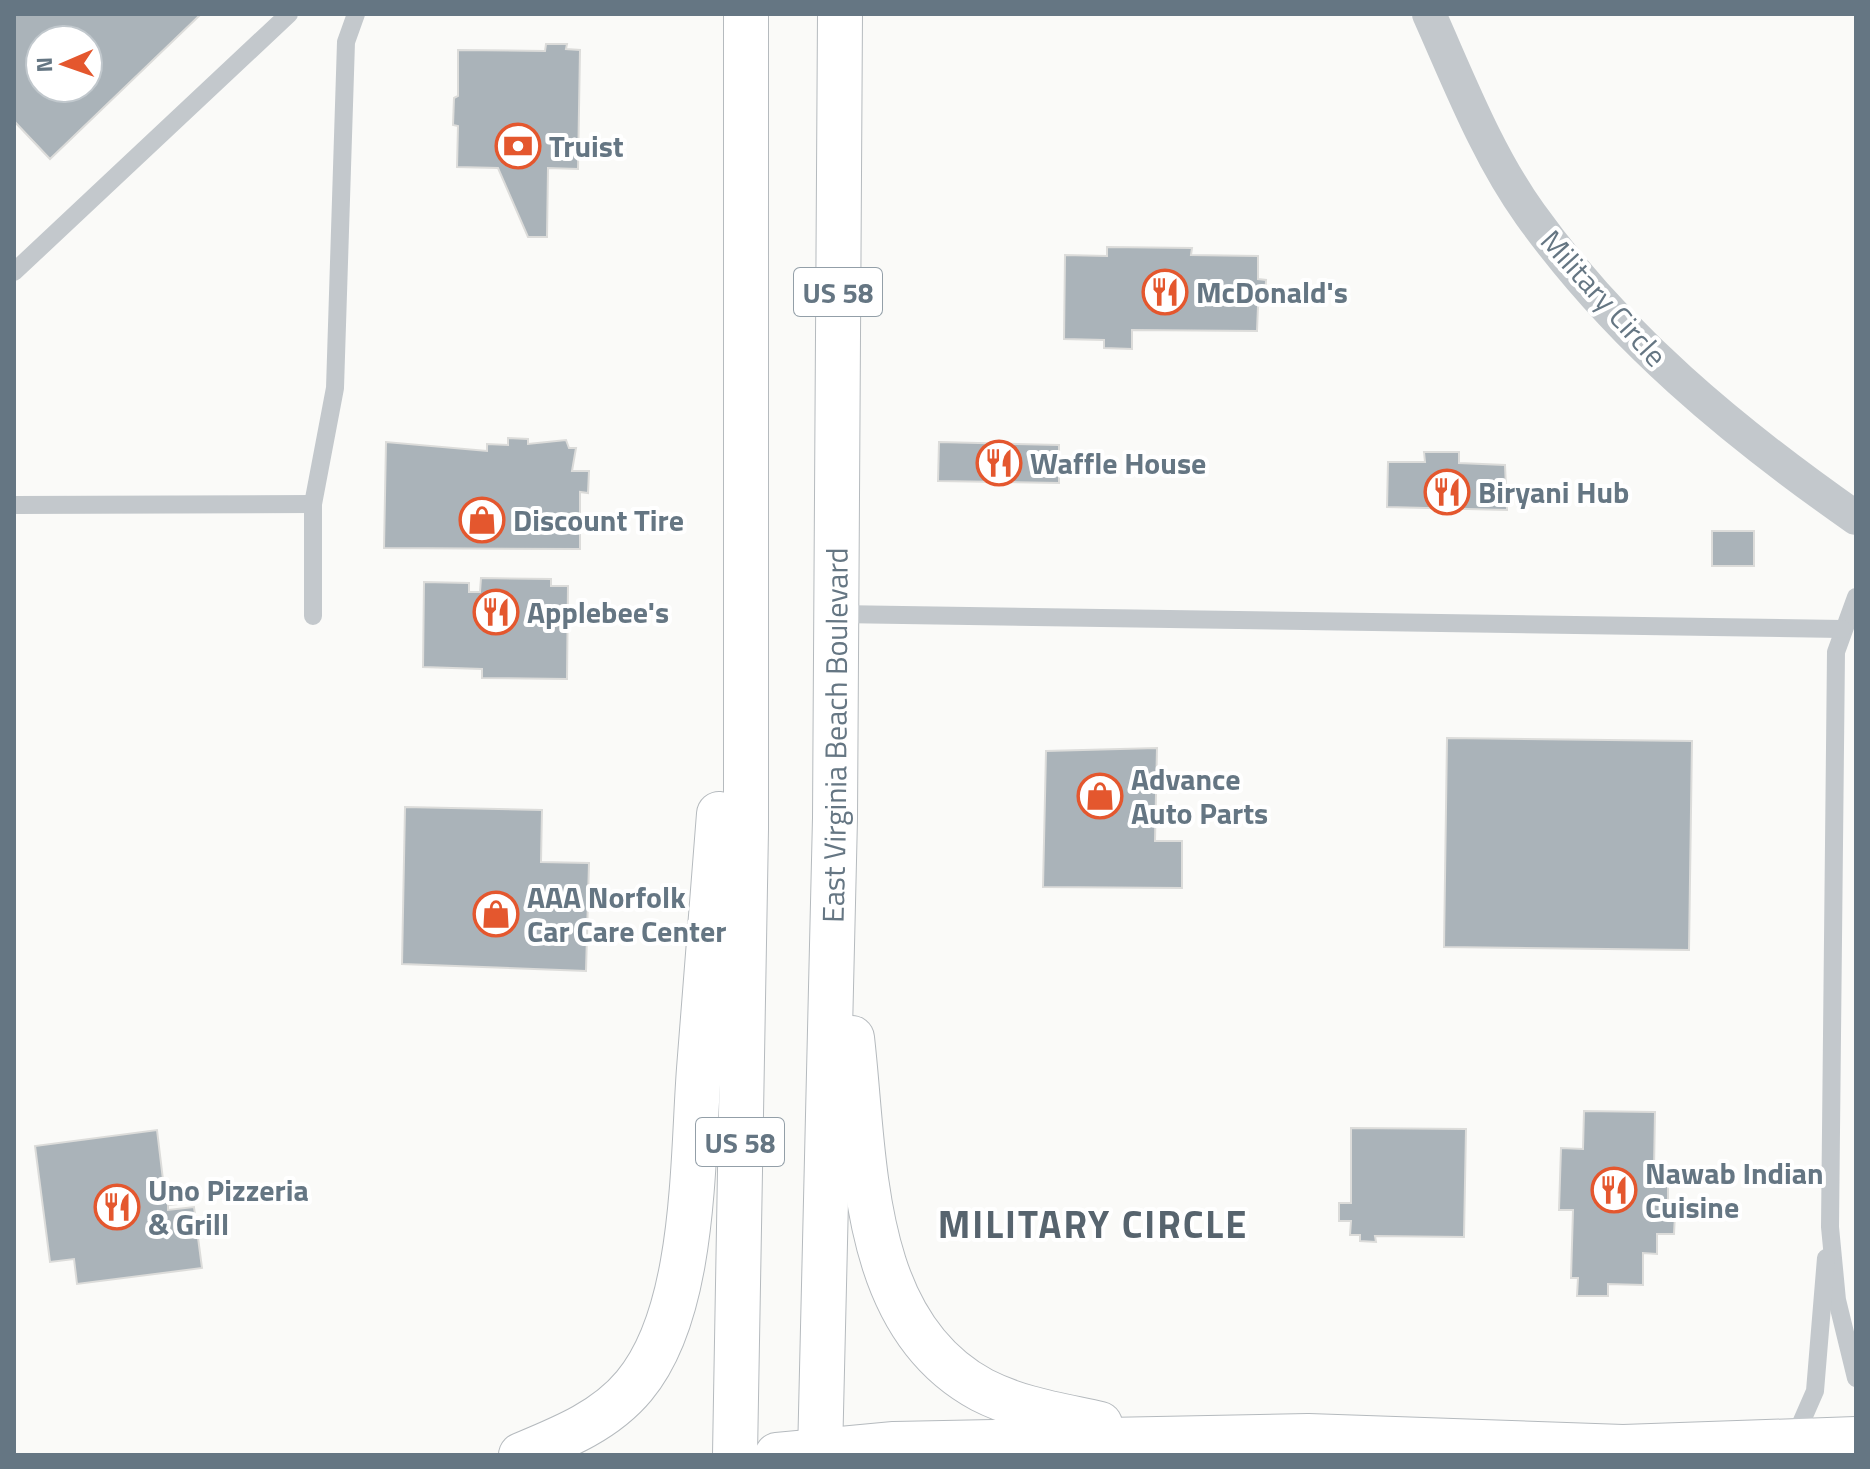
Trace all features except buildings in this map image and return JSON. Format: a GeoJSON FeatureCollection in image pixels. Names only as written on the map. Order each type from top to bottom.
{"type":"FeatureCollection","features":[{"type":"Feature","properties":{"kind":"main road","name":"US 58"},"geometry":{"type":"LineString","coordinates":[[735,1455],[746,829],[746,14]]}},
{"type":"Feature","properties":{"kind":"main road","name":"East Virginia Beach Boulevard"},"geometry":{"type":"LineString","coordinates":[[820,1453],[833,882],[840,14]]}},
{"type":"Feature","properties":{"kind":"main road"},"geometry":{"type":"LineString","coordinates":[[521,1455],[571,1434],[606,1413],[634,1386],[661,1343],[677,1291],[694,1143],[726,717],[745,625]]}},
{"type":"Feature","properties":{"kind":"main road"},"geometry":{"type":"LineString","coordinates":[[833,882],[871,1197],[885,1268],[894,1296],[912,1328],[942,1360],[980,1389],[1017,1405],[1164,1439]]}},
{"type":"Feature","properties":{"kind":"main road"},"geometry":{"type":"LineString","coordinates":[[777,1455],[894,1444],[1308,1436],[1671,1447],[1856,1439]]}},
{"type":"Feature","properties":{"kind":"street","name":"Military Circle"},"geometry":{"type":"LineString","coordinates":[[1429,14],[1466,98],[1509,181],[1562,255],[1648,352],[1698,400],[1767,456],[1856,518]]}},
{"type":"Feature","properties":{"kind":"lane"},"geometry":{"type":"LineString","coordinates":[[14,272],[289,14]]}},
{"type":"Feature","properties":{"kind":"lane"},"geometry":{"type":"LineString","coordinates":[[313,616],[313,504],[335,388],[346,42],[356,14]]}},
{"type":"Feature","properties":{"kind":"lane"},"geometry":{"type":"LineString","coordinates":[[14,505],[313,504]]}},
{"type":"Feature","properties":{"kind":"lane"},"geometry":{"type":"LineString","coordinates":[[1856,597],[1836,652],[1830,1227],[1837,1300],[1856,1378]]}},
{"type":"Feature","properties":{"kind":"lane"},"geometry":{"type":"LineString","coordinates":[[836,614],[1842,629]]}},
{"type":"Feature","properties":{"kind":"lane"},"geometry":{"type":"LineString","coordinates":[[1792,1441],[1815,1391],[1820,1301],[1830,1227]]}},
{"type":"Feature","properties":{"kind":"place","name":"Truist"},"geometry":{"type":"Point","coordinates":[518,146]}},
{"type":"Feature","properties":{"kind":"place","name":"McDonald's"},"geometry":{"type":"Point","coordinates":[1165,292]}},
{"type":"Feature","properties":{"kind":"place","name":"Waffle House"},"geometry":{"type":"Point","coordinates":[999,463]}},
{"type":"Feature","properties":{"kind":"place","name":"Biryani Hub"},"geometry":{"type":"Point","coordinates":[1447,492]}},
{"type":"Feature","properties":{"kind":"place","name":"Discount Tire"},"geometry":{"type":"Point","coordinates":[482,520]}},
{"type":"Feature","properties":{"kind":"place","name":"Applebee's"},"geometry":{"type":"Point","coordinates":[496,612]}},
{"type":"Feature","properties":{"kind":"place","name":"Advance Auto Parts"},"geometry":{"type":"Point","coordinates":[1100,796]}},
{"type":"Feature","properties":{"kind":"place","name":"AAA Norfolk Car Care Center"},"geometry":{"type":"Point","coordinates":[496,914]}},
{"type":"Feature","properties":{"kind":"place","name":"Nawab Indian Cuisine"},"geometry":{"type":"Point","coordinates":[1614,1190]}},
{"type":"Feature","properties":{"kind":"place","name":"Uno Pizzeria & Grill"},"geometry":{"type":"Point","coordinates":[117,1207]}},
{"type":"Feature","properties":{"kind":"district","name":"MILITARY CIRCLE"},"geometry":{"type":"Point","coordinates":[1093,1224]}}]}
